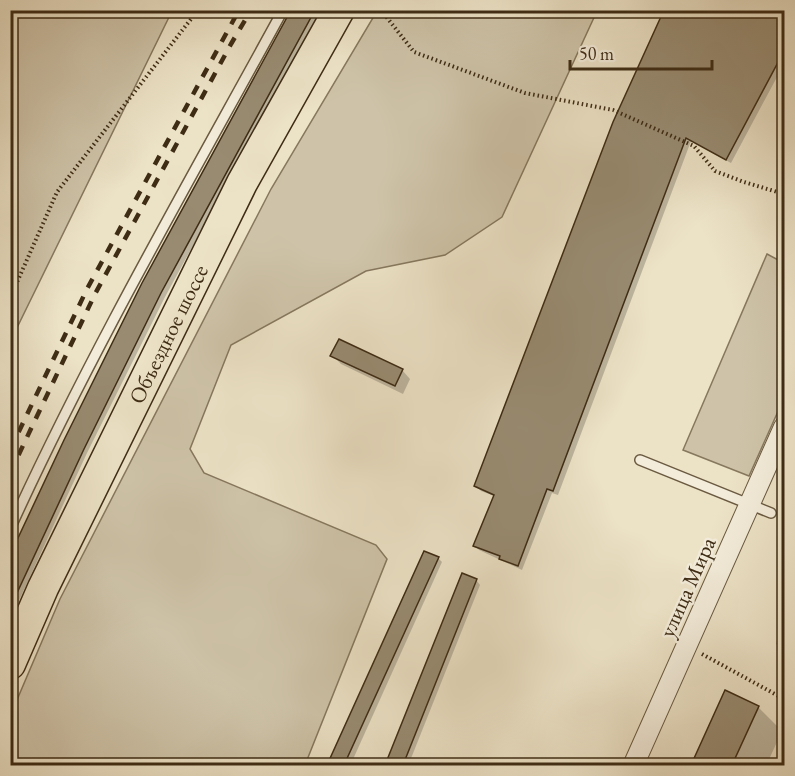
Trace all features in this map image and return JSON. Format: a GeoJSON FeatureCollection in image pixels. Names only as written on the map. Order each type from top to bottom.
{"type":"FeatureCollection","features":[{"type":"Feature","properties":{"kind":"main road","name":"Объездное шоссе"},"geometry":{"type":"LineString","coordinates":[[10,664],[43,588],[237,194],[339,10]]}},
{"type":"Feature","properties":{"kind":"street","name":"улица Мира"},"geometry":{"type":"LineString","coordinates":[[633,765],[784,428]]}},
{"type":"Feature","properties":{"kind":"lane"},"geometry":{"type":"LineString","coordinates":[[10,529],[44,454],[127,295],[283,10]]}},
{"type":"Feature","properties":{"kind":"lane"},"geometry":{"type":"LineString","coordinates":[[640,459],[771,513]]}},
{"type":"Feature","properties":{"kind":"path"},"geometry":{"type":"LineString","coordinates":[[10,298],[57,192],[198,10]]}},
{"type":"Feature","properties":{"kind":"path"},"geometry":{"type":"LineString","coordinates":[[381,10],[414,52],[525,93],[613,110],[694,147],[715,171],[784,194]]}},
{"type":"Feature","properties":{"kind":"path"},"geometry":{"type":"LineString","coordinates":[[702,654],[784,699]]}},
{"type":"Feature","properties":{"kind":"shaded area"},"geometry":{"type":"Polygon","coordinates":[[[10,11],[172,11],[11,340],[10,11]]]}},
{"type":"Feature","properties":{"kind":"shaded area"},"geometry":{"type":"Polygon","coordinates":[[[377,11],[597,11],[502,217],[445,255],[366,271],[231,345],[190,449],[204,473],[376,545],[387,559],[305,765],[11,765],[11,714],[60,599],[271,189],[377,11]]]}},
{"type":"Feature","properties":{"kind":"shaded area"},"geometry":{"type":"Polygon","coordinates":[[[767,254],[784,263],[784,398],[749,476],[683,450],[767,254]]]}},
{"type":"Feature","properties":{"kind":"building"},"geometry":{"type":"Polygon","coordinates":[[[291,10],[315,10],[161,293],[84,449],[10,608],[10,555],[64,440],[142,283],[291,10]]]}},
{"type":"Feature","properties":{"kind":"building"},"geometry":{"type":"Polygon","coordinates":[[[664,10],[784,10],[784,51],[726,160],[686,138],[553,491],[547,489],[518,566],[499,559],[500,556],[473,546],[494,495],[474,486],[613,122],[664,10]]]}},
{"type":"Feature","properties":{"kind":"building"},"geometry":{"type":"Polygon","coordinates":[[[339,339],[403,369],[395,386],[330,356],[339,339]]]}},
{"type":"Feature","properties":{"kind":"building"},"geometry":{"type":"Polygon","coordinates":[[[424,551],[439,557],[344,765],[327,765],[424,551]]]}},
{"type":"Feature","properties":{"kind":"building"},"geometry":{"type":"Polygon","coordinates":[[[462,573],[477,579],[403,765],[385,765],[462,573]]]}},
{"type":"Feature","properties":{"kind":"building"},"geometry":{"type":"Polygon","coordinates":[[[725,690],[759,706],[732,765],[691,765],[725,690]]]}},
{"type":"Feature","properties":{"kind":"railway"},"geometry":{"type":"LineString","coordinates":[[10,450],[87,289],[239,10]]}},
{"type":"Feature","properties":{"kind":"railway"},"geometry":{"type":"LineString","coordinates":[[10,473],[95,294],[251,10]]}}]}
